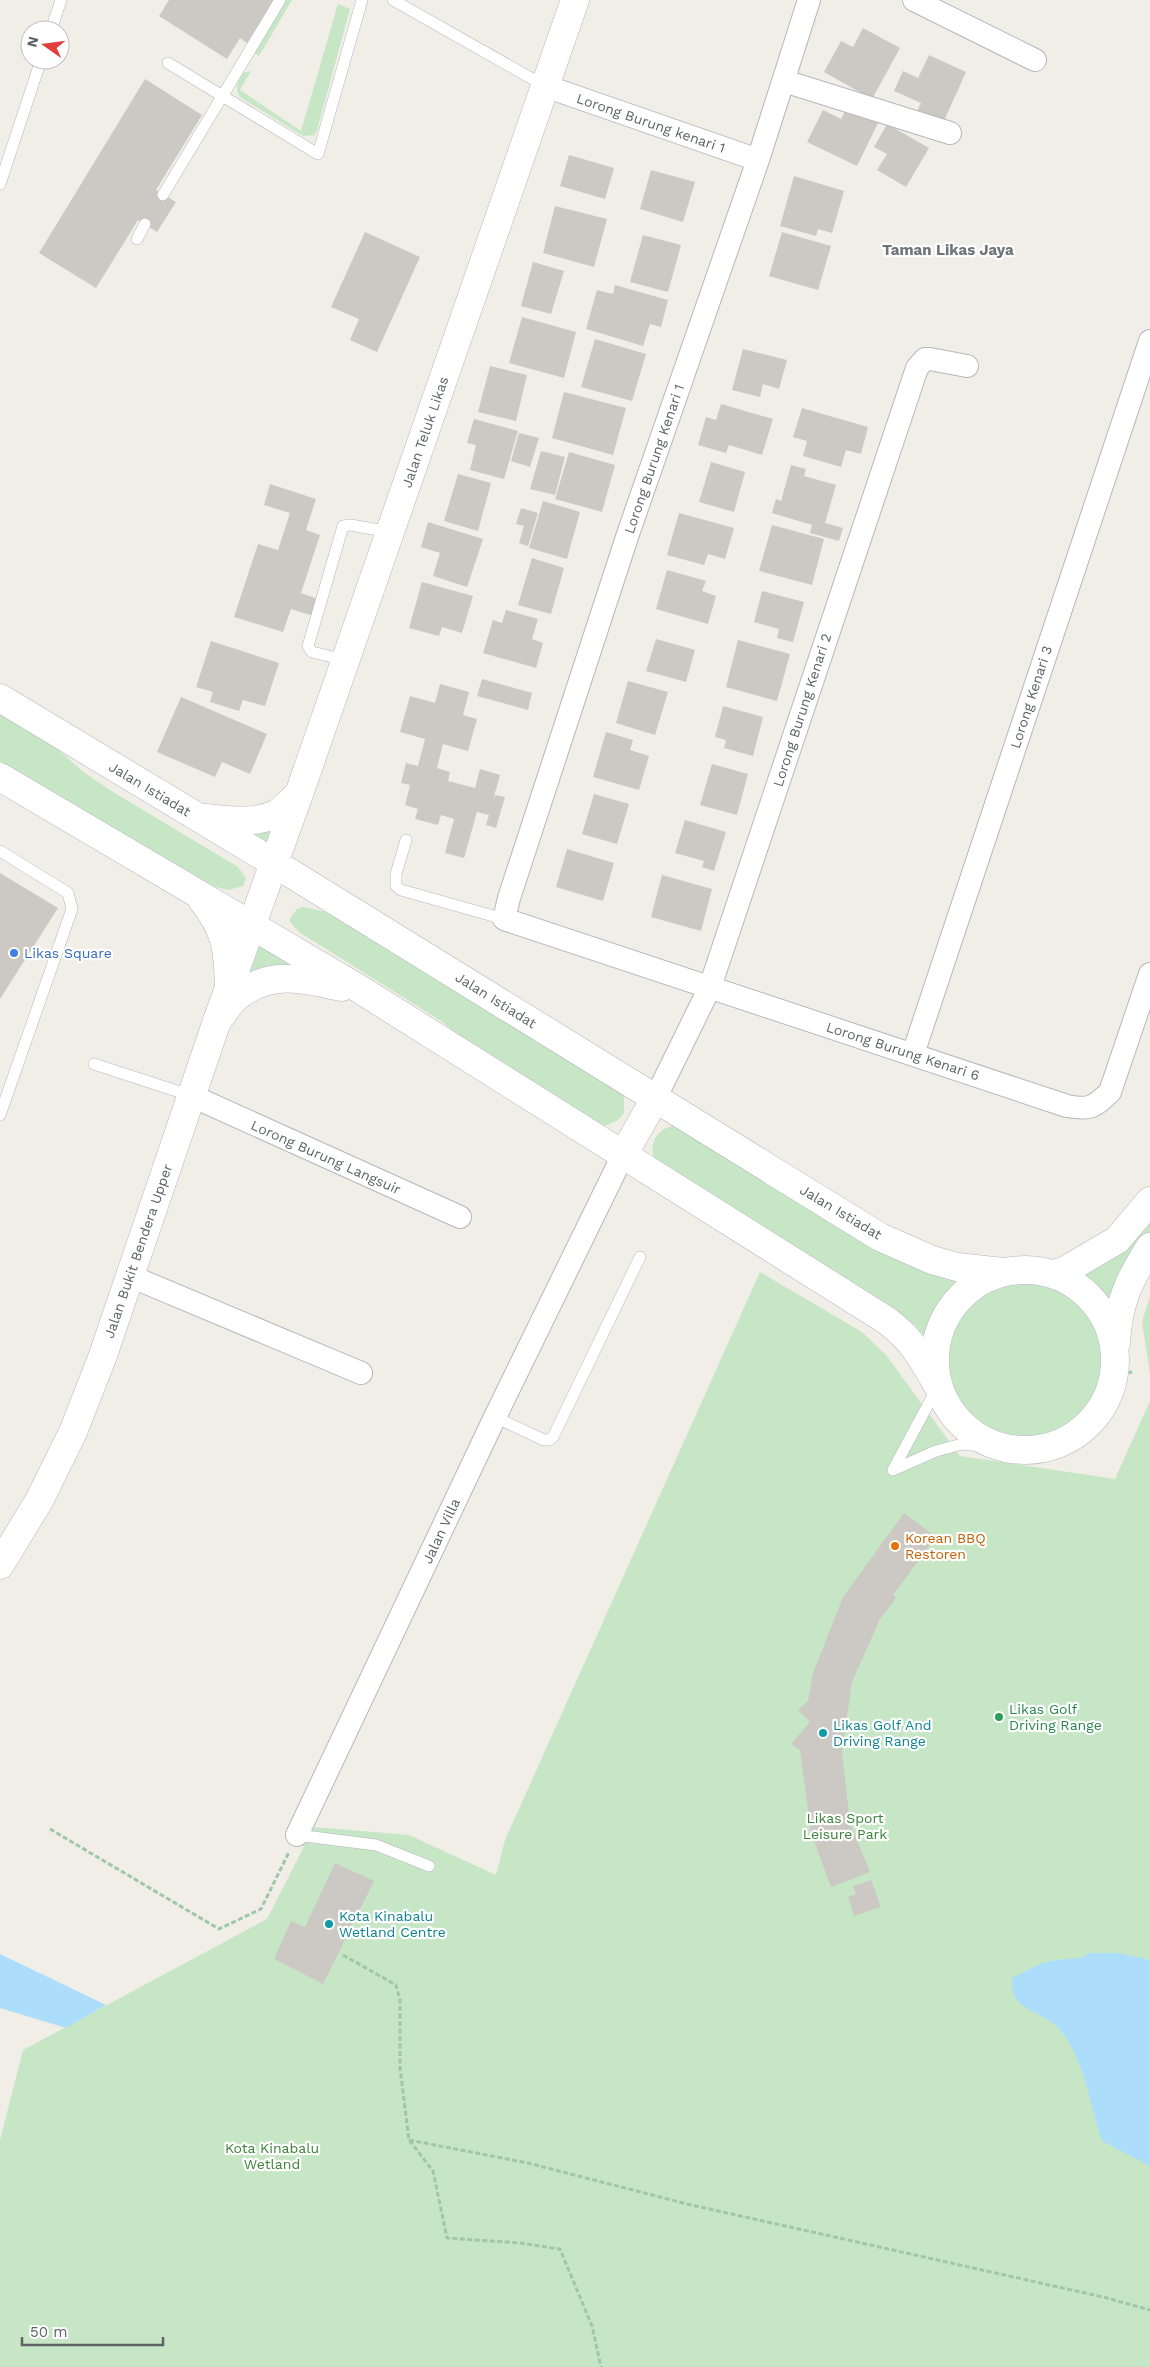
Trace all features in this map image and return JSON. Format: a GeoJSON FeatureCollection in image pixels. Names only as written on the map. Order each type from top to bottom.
{"type":"FeatureCollection","features":[{"type":"Feature","properties":{"kind":"main road","name":"Jalan Teluk Likas"},"geometry":{"type":"LineString","coordinates":[[251,926],[346,660],[575,0]]}},
{"type":"Feature","properties":{"kind":"main road","name":"Jalan Istiadat"},"geometry":{"type":"LineString","coordinates":[[0,698],[274,863],[880,1237],[908,1250],[956,1267],[1003,1272]]}},
{"type":"Feature","properties":{"kind":"main road"},"geometry":{"type":"LineString","coordinates":[[0,777],[361,990],[886,1320],[905,1334],[938,1386],[952,1414],[973,1435],[1000,1448],[1030,1451],[1059,1444],[1085,1428],[1104,1404],[1123,1374],[1118,1316],[1125,1292],[1150,1247]]}},
{"type":"Feature","properties":{"kind":"main road"},"geometry":{"type":"LineString","coordinates":[[199,818],[246,822],[260,819],[278,812],[299,794]]}},
{"type":"Feature","properties":{"kind":"main road"},"geometry":{"type":"LineString","coordinates":[[198,895],[217,919],[228,952],[229,988]]}},
{"type":"Feature","properties":{"kind":"main road","name":"Jalan Bukit Bendera Upper"},"geometry":{"type":"LineString","coordinates":[[0,1565],[40,1499],[73,1432],[130,1276],[251,926]]}},
{"type":"Feature","properties":{"kind":"main road"},"geometry":{"type":"LineString","coordinates":[[217,1021],[238,995],[265,981],[291,977],[361,990]]}},
{"type":"Feature","properties":{"kind":"main road"},"geometry":{"type":"LineString","coordinates":[[623,1155],[655,1098]]}},
{"type":"Feature","properties":{"kind":"main road"},"geometry":{"type":"LineString","coordinates":[[1053,1274],[1064,1271],[1117,1240],[1150,1201]]}},
{"type":"Feature","properties":{"kind":"main road"},"geometry":{"type":"LineString","coordinates":[[938,1386],[935,1358],[940,1329],[955,1303],[976,1284],[1003,1272],[1037,1270],[1053,1274],[1081,1289],[1102,1313],[1114,1343],[1123,1374]]}},
{"type":"Feature","properties":{"kind":"street","name":"Lorong Burung Kenari 1"},"geometry":{"type":"LineString","coordinates":[[504,919],[512,888],[628,534],[758,160],[808,0]]}},
{"type":"Feature","properties":{"kind":"street"},"geometry":{"type":"LineString","coordinates":[[914,0],[1035,60]]}},
{"type":"Feature","properties":{"kind":"street"},"geometry":{"type":"LineString","coordinates":[[784,81],[950,133]]}},
{"type":"Feature","properties":{"kind":"street","name":"Lorong Burung kenari 1"},"geometry":{"type":"LineString","coordinates":[[544,86],[758,160]]}},
{"type":"Feature","properties":{"kind":"street","name":"Lorong Kenari 3"},"geometry":{"type":"LineString","coordinates":[[913,1054],[1150,341]]}},
{"type":"Feature","properties":{"kind":"street","name":"Lorong Burung Kenari 2"},"geometry":{"type":"LineString","coordinates":[[655,1098],[710,987],[917,368],[925,359],[967,366]]}},
{"type":"Feature","properties":{"kind":"street","name":"Lorong Burung Kenari 6"},"geometry":{"type":"LineString","coordinates":[[504,919],[1068,1106],[1087,1109],[1097,1105],[1110,1092],[1150,974]]}},
{"type":"Feature","properties":{"kind":"street","name":"Lorong Burung Langsuir"},"geometry":{"type":"LineString","coordinates":[[192,1096],[460,1217]]}},
{"type":"Feature","properties":{"kind":"street","name":"Jalan Villa"},"geometry":{"type":"LineString","coordinates":[[297,1835],[495,1418],[623,1155]]}},
{"type":"Feature","properties":{"kind":"street"},"geometry":{"type":"LineString","coordinates":[[130,1276],[361,1373]]}},
{"type":"Feature","properties":{"kind":"lane"},"geometry":{"type":"LineString","coordinates":[[54,20],[61,0]]}},
{"type":"Feature","properties":{"kind":"lane"},"geometry":{"type":"LineString","coordinates":[[163,195],[280,0]]}},
{"type":"Feature","properties":{"kind":"lane"},"geometry":{"type":"LineString","coordinates":[[168,63],[318,154],[362,0]]}},
{"type":"Feature","properties":{"kind":"lane"},"geometry":{"type":"LineString","coordinates":[[393,0],[544,86]]}},
{"type":"Feature","properties":{"kind":"lane"},"geometry":{"type":"LineString","coordinates":[[0,184],[38,70]]}},
{"type":"Feature","properties":{"kind":"lane"},"geometry":{"type":"LineString","coordinates":[[137,239],[145,224]]}},
{"type":"Feature","properties":{"kind":"lane"},"geometry":{"type":"LineString","coordinates":[[346,660],[312,652],[308,646],[343,526],[351,525],[390,532]]}},
{"type":"Feature","properties":{"kind":"lane"},"geometry":{"type":"LineString","coordinates":[[406,840],[396,874],[396,886],[401,890],[504,919]]}},
{"type":"Feature","properties":{"kind":"lane"},"geometry":{"type":"LineString","coordinates":[[0,851],[68,893],[72,908],[0,1116]]}},
{"type":"Feature","properties":{"kind":"lane"},"geometry":{"type":"LineString","coordinates":[[94,1064],[192,1096]]}},
{"type":"Feature","properties":{"kind":"lane"},"geometry":{"type":"LineString","coordinates":[[495,1418],[544,1440],[549,1440],[553,1437],[640,1257]]}},
{"type":"Feature","properties":{"kind":"lane"},"geometry":{"type":"LineString","coordinates":[[938,1386],[893,1470],[936,1451],[962,1444],[1000,1448]]}},
{"type":"Feature","properties":{"kind":"lane"},"geometry":{"type":"LineString","coordinates":[[297,1835],[376,1845],[429,1866]]}},
{"type":"Feature","properties":{"kind":"path"},"geometry":{"type":"LineString","coordinates":[[50,1829],[219,1929],[262,1909],[297,1835]]}},
{"type":"Feature","properties":{"kind":"path"},"geometry":{"type":"LineString","coordinates":[[343,1956],[396,1985],[400,2000],[400,2068],[409,2140],[433,2171],[447,2238],[520,2243],[560,2249],[592,2326],[602,2367]]}},
{"type":"Feature","properties":{"kind":"path"},"geometry":{"type":"LineString","coordinates":[[409,2140],[528,2164],[696,2206],[926,2259],[1103,2297],[1150,2310]]}},
{"type":"Feature","properties":{"kind":"green space"},"geometry":{"type":"Polygon","coordinates":[[[286,0],[292,0],[259,56],[254,53],[286,0]]]}},
{"type":"Feature","properties":{"kind":"green space"},"geometry":{"type":"Polygon","coordinates":[[[338,4],[350,9],[317,130],[314,135],[303,136],[240,97],[237,85],[243,73],[251,71],[240,90],[301,131],[338,4]]]}},
{"type":"Feature","properties":{"kind":"green space"},"geometry":{"type":"Polygon","coordinates":[[[0,710],[42,736],[86,774],[113,792],[238,867],[246,878],[243,886],[228,890],[204,884],[0,761],[0,710]]]}},
{"type":"Feature","properties":{"kind":"green space"},"geometry":{"type":"Polygon","coordinates":[[[275,819],[273,847],[240,831],[275,819]]]}},
{"type":"Feature","properties":{"kind":"green space"},"geometry":{"type":"Polygon","coordinates":[[[303,907],[332,913],[624,1095],[624,1113],[618,1120],[603,1127],[494,1065],[441,1021],[299,932],[290,922],[290,918],[297,909],[303,907]]]}},
{"type":"Feature","properties":{"kind":"green space"},"geometry":{"type":"Polygon","coordinates":[[[258,945],[309,975],[243,987],[258,945]]]}},
{"type":"Feature","properties":{"kind":"green space"},"geometry":{"type":"Polygon","coordinates":[[[679,1126],[964,1280],[939,1305],[925,1337],[916,1326],[892,1307],[656,1162],[653,1151],[654,1140],[666,1128],[679,1126]]]}},
{"type":"Feature","properties":{"kind":"green space"},"geometry":{"type":"Polygon","coordinates":[[[1150,1219],[1150,1232],[1137,1250],[1108,1310],[1099,1296],[1079,1278],[1110,1260],[1150,1219]]]}},
{"type":"Feature","properties":{"kind":"green space"},"geometry":{"type":"Polygon","coordinates":[[[760,1272],[862,1332],[886,1355],[960,1456],[1115,1479],[1150,1401],[1150,2367],[0,2367],[0,2140],[23,2050],[267,1919],[314,1827],[409,1835],[496,1875],[505,1840],[760,1272]]]}},
{"type":"Feature","properties":{"kind":"green space"},"geometry":{"type":"Polygon","coordinates":[[[1030,1280],[1045,1283],[1059,1289],[1078,1303],[1088,1315],[1098,1336],[1101,1359],[1098,1382],[1088,1403],[1078,1415],[1066,1425],[1045,1435],[1030,1438],[1014,1438],[999,1435],[978,1425],[956,1403],[944,1374],[943,1351],[946,1336],[956,1315],[978,1293],[1007,1281],[1030,1280]]]}},
{"type":"Feature","properties":{"kind":"green space"},"geometry":{"type":"Polygon","coordinates":[[[1150,1296],[1150,1374],[1142,1322],[1150,1296]]]}},
{"type":"Feature","properties":{"kind":"water"},"geometry":{"type":"Polygon","coordinates":[[[1089,1953],[1118,1953],[1150,1960],[1150,2166],[1102,2141],[1086,2083],[1069,2042],[1053,2023],[1021,2005],[1013,1990],[1012,1978],[1033,1967],[1060,1959],[1078,1958],[1089,1953]]]}},
{"type":"Feature","properties":{"kind":"water"},"geometry":{"type":"Polygon","coordinates":[[[0,1954],[106,2005],[66,2028],[0,2008],[0,1954]]]}},
{"type":"Feature","properties":{"kind":"building"},"geometry":{"type":"Polygon","coordinates":[[[169,0],[274,0],[247,43],[240,38],[227,59],[159,16],[169,0]]]}},
{"type":"Feature","properties":{"kind":"building"},"geometry":{"type":"Polygon","coordinates":[[[863,28],[900,48],[872,99],[824,72],[841,41],[853,47],[863,28]]]}},
{"type":"Feature","properties":{"kind":"building"},"geometry":{"type":"Polygon","coordinates":[[[929,55],[966,72],[943,123],[917,111],[921,103],[894,91],[903,71],[918,78],[929,55]]]}},
{"type":"Feature","properties":{"kind":"building"},"geometry":{"type":"Polygon","coordinates":[[[145,79],[202,115],[156,190],[176,202],[157,232],[138,220],[96,288],[39,253],[145,79]]]}},
{"type":"Feature","properties":{"kind":"building"},"geometry":{"type":"Polygon","coordinates":[[[849,104],[880,119],[857,166],[807,142],[823,110],[841,119],[849,104]]]}},
{"type":"Feature","properties":{"kind":"building"},"geometry":{"type":"Polygon","coordinates":[[[887,124],[929,148],[906,187],[877,170],[887,154],[874,147],[887,124]]]}},
{"type":"Feature","properties":{"kind":"building"},"geometry":{"type":"Polygon","coordinates":[[[569,155],[614,168],[605,199],[560,186],[569,155]]]}},
{"type":"Feature","properties":{"kind":"building"},"geometry":{"type":"Polygon","coordinates":[[[651,170],[695,182],[683,222],[640,209],[651,170]]]}},
{"type":"Feature","properties":{"kind":"building"},"geometry":{"type":"Polygon","coordinates":[[[794,176],[844,191],[832,233],[818,229],[816,236],[780,226],[794,176]]]}},
{"type":"Feature","properties":{"kind":"building"},"geometry":{"type":"Polygon","coordinates":[[[555,206],[607,219],[594,267],[543,253],[555,206]]]}},
{"type":"Feature","properties":{"kind":"building"},"geometry":{"type":"Polygon","coordinates":[[[365,232],[420,257],[377,352],[350,340],[359,319],[331,307],[365,232]]]}},
{"type":"Feature","properties":{"kind":"building"},"geometry":{"type":"Polygon","coordinates":[[[782,232],[831,246],[818,290],[769,276],[782,232]]]}},
{"type":"Feature","properties":{"kind":"building"},"geometry":{"type":"Polygon","coordinates":[[[643,235],[681,245],[668,292],[630,282],[643,235]]]}},
{"type":"Feature","properties":{"kind":"building"},"geometry":{"type":"Polygon","coordinates":[[[533,262],[564,271],[551,314],[521,306],[533,262]]]}},
{"type":"Feature","properties":{"kind":"building"},"geometry":{"type":"Polygon","coordinates":[[[615,285],[668,300],[661,327],[650,324],[643,346],[586,329],[597,290],[613,294],[615,285]]]}},
{"type":"Feature","properties":{"kind":"building"},"geometry":{"type":"Polygon","coordinates":[[[522,317],[576,332],[564,378],[509,363],[522,317]]]}},
{"type":"Feature","properties":{"kind":"building"},"geometry":{"type":"Polygon","coordinates":[[[595,339],[646,354],[632,401],[581,387],[595,339]]]}},
{"type":"Feature","properties":{"kind":"building"},"geometry":{"type":"Polygon","coordinates":[[[743,349],[787,360],[779,389],[763,384],[760,397],[732,390],[743,349]]]}},
{"type":"Feature","properties":{"kind":"building"},"geometry":{"type":"Polygon","coordinates":[[[490,366],[527,375],[516,421],[478,412],[490,366]]]}},
{"type":"Feature","properties":{"kind":"building"},"geometry":{"type":"Polygon","coordinates":[[[564,392],[626,408],[613,455],[552,438],[564,392]]]}},
{"type":"Feature","properties":{"kind":"building"},"geometry":{"type":"Polygon","coordinates":[[[721,404],[773,419],[762,455],[729,445],[726,453],[698,445],[706,417],[716,420],[721,404]]]}},
{"type":"Feature","properties":{"kind":"building"},"geometry":{"type":"Polygon","coordinates":[[[802,408],[868,427],[861,454],[846,450],[841,467],[803,456],[807,441],[793,437],[802,408]]]}},
{"type":"Feature","properties":{"kind":"building"},"geometry":{"type":"Polygon","coordinates":[[[474,419],[518,431],[504,479],[470,470],[476,445],[467,443],[474,419]]]}},
{"type":"Feature","properties":{"kind":"building"},"geometry":{"type":"Polygon","coordinates":[[[519,433],[539,438],[530,467],[511,461],[519,433]]]}},
{"type":"Feature","properties":{"kind":"building"},"geometry":{"type":"Polygon","coordinates":[[[541,451],[565,457],[555,495],[530,489],[541,451]]]}},
{"type":"Feature","properties":{"kind":"building"},"geometry":{"type":"Polygon","coordinates":[[[569,452],[615,465],[602,512],[555,499],[569,452]]]}},
{"type":"Feature","properties":{"kind":"building"},"geometry":{"type":"Polygon","coordinates":[[[711,462],[745,472],[734,512],[699,502],[711,462]]]}},
{"type":"Feature","properties":{"kind":"building"},"geometry":{"type":"Polygon","coordinates":[[[791,465],[806,469],[804,476],[836,485],[825,523],[843,528],[839,541],[810,533],[812,525],[772,513],[776,499],[781,501],[791,465]]]}},
{"type":"Feature","properties":{"kind":"building"},"geometry":{"type":"Polygon","coordinates":[[[458,474],[491,483],[478,531],[444,521],[458,474]]]}},
{"type":"Feature","properties":{"kind":"building"},"geometry":{"type":"Polygon","coordinates":[[[270,484],[316,499],[306,530],[320,535],[301,593],[318,599],[313,616],[291,609],[283,632],[234,617],[258,544],[278,550],[290,513],[264,505],[270,484]]]}},
{"type":"Feature","properties":{"kind":"building"},"geometry":{"type":"Polygon","coordinates":[[[543,501],[580,512],[567,559],[529,548],[543,501]]]}},
{"type":"Feature","properties":{"kind":"building"},"geometry":{"type":"Polygon","coordinates":[[[521,508],[538,513],[528,546],[519,543],[524,526],[516,524],[521,508]]]}},
{"type":"Feature","properties":{"kind":"building"},"geometry":{"type":"Polygon","coordinates":[[[679,513],[734,528],[725,559],[708,554],[704,565],[667,555],[679,513]]]}},
{"type":"Feature","properties":{"kind":"building"},"geometry":{"type":"Polygon","coordinates":[[[428,522],[483,539],[467,587],[433,576],[440,553],[421,547],[428,522]]]}},
{"type":"Feature","properties":{"kind":"building"},"geometry":{"type":"Polygon","coordinates":[[[772,525],[824,539],[812,585],[759,571],[772,525]]]}},
{"type":"Feature","properties":{"kind":"building"},"geometry":{"type":"Polygon","coordinates":[[[532,558],[564,568],[551,614],[518,605],[532,558]]]}},
{"type":"Feature","properties":{"kind":"building"},"geometry":{"type":"Polygon","coordinates":[[[667,570],[706,581],[702,591],[716,596],[708,624],[656,609],[667,570]]]}},
{"type":"Feature","properties":{"kind":"building"},"geometry":{"type":"Polygon","coordinates":[[[422,582],[473,596],[462,633],[442,627],[439,636],[409,628],[422,582]]]}},
{"type":"Feature","properties":{"kind":"building"},"geometry":{"type":"Polygon","coordinates":[[[762,591],[804,602],[793,642],[777,638],[779,629],[754,622],[762,591]]]}},
{"type":"Feature","properties":{"kind":"building"},"geometry":{"type":"Polygon","coordinates":[[[506,610],[538,619],[532,639],[543,643],[536,668],[483,653],[493,620],[502,623],[506,610]]]}},
{"type":"Feature","properties":{"kind":"building"},"geometry":{"type":"Polygon","coordinates":[[[656,639],[695,650],[686,682],[646,671],[656,639]]]}},
{"type":"Feature","properties":{"kind":"building"},"geometry":{"type":"Polygon","coordinates":[[[738,640],[790,654],[777,701],[726,687],[738,640]]]}},
{"type":"Feature","properties":{"kind":"building"},"geometry":{"type":"Polygon","coordinates":[[[211,641],[279,663],[265,706],[243,700],[239,711],[210,702],[213,692],[196,687],[211,641]]]}},
{"type":"Feature","properties":{"kind":"building"},"geometry":{"type":"Polygon","coordinates":[[[482,679],[532,693],[528,710],[477,696],[482,679]]]}},
{"type":"Feature","properties":{"kind":"building"},"geometry":{"type":"Polygon","coordinates":[[[628,681],[668,692],[655,735],[616,723],[628,681]]]}},
{"type":"Feature","properties":{"kind":"building"},"geometry":{"type":"Polygon","coordinates":[[[440,684],[469,692],[463,715],[477,719],[468,751],[443,744],[437,768],[450,772],[448,781],[475,788],[480,769],[500,775],[493,800],[495,795],[505,797],[496,828],[486,825],[489,815],[477,812],[464,858],[445,853],[454,819],[441,815],[438,825],[415,819],[418,809],[405,805],[410,785],[401,783],[406,763],[418,766],[425,739],[400,732],[410,696],[435,703],[440,684]]]}},
{"type":"Feature","properties":{"kind":"building"},"geometry":{"type":"Polygon","coordinates":[[[181,697],[267,734],[250,774],[222,762],[215,777],[157,752],[181,697]]]}},
{"type":"Feature","properties":{"kind":"building"},"geometry":{"type":"Polygon","coordinates":[[[723,706],[763,717],[753,756],[724,748],[726,740],[715,737],[723,706]]]}},
{"type":"Feature","properties":{"kind":"building"},"geometry":{"type":"Polygon","coordinates":[[[606,732],[633,740],[630,750],[649,756],[639,790],[593,777],[606,732]]]}},
{"type":"Feature","properties":{"kind":"building"},"geometry":{"type":"Polygon","coordinates":[[[712,764],[748,774],[737,815],[700,805],[712,764]]]}},
{"type":"Feature","properties":{"kind":"building"},"geometry":{"type":"Polygon","coordinates":[[[594,794],[629,804],[617,844],[582,834],[594,794]]]}},
{"type":"Feature","properties":{"kind":"building"},"geometry":{"type":"Polygon","coordinates":[[[685,820],[726,832],[714,871],[702,867],[704,861],[675,853],[685,820]]]}},
{"type":"Feature","properties":{"kind":"building"},"geometry":{"type":"Polygon","coordinates":[[[567,849],[614,863],[603,901],[556,887],[567,849]]]}},
{"type":"Feature","properties":{"kind":"building","name":"Likas Square"},"geometry":{"type":"Polygon","coordinates":[[[0,873],[58,908],[0,999],[0,873]]]}},
{"type":"Feature","properties":{"kind":"building"},"geometry":{"type":"Polygon","coordinates":[[[662,875],[712,889],[701,931],[651,917],[662,875]]]}},
{"type":"Feature","properties":{"kind":"building","name":"Likas Golf And Driving Range"},"geometry":{"type":"Polygon","coordinates":[[[904,1513],[936,1537],[893,1595],[896,1598],[880,1619],[852,1682],[842,1752],[850,1823],[870,1872],[831,1887],[811,1833],[800,1750],[791,1744],[810,1722],[798,1710],[808,1701],[813,1673],[843,1597],[904,1513]]]}},
{"type":"Feature","properties":{"kind":"building","name":"Kota Kinabalu Wetland Centre"},"geometry":{"type":"Polygon","coordinates":[[[335,1863],[374,1881],[323,1984],[274,1959],[291,1921],[305,1927],[335,1863]]]}},
{"type":"Feature","properties":{"kind":"building"},"geometry":{"type":"Polygon","coordinates":[[[871,1880],[881,1907],[854,1916],[848,1897],[856,1894],[853,1886],[871,1880]]]}},
{"type":"Feature","properties":{"kind":"place","name":"Likas Square"},"geometry":{"type":"Point","coordinates":[14,953]}},
{"type":"Feature","properties":{"kind":"place","name":"Korean BBQ Restoren"},"geometry":{"type":"Point","coordinates":[895,1546]}},
{"type":"Feature","properties":{"kind":"place","name":"Likas Golf Driving Range"},"geometry":{"type":"Point","coordinates":[999,1717]}},
{"type":"Feature","properties":{"kind":"place","name":"Likas Golf And Driving Range"},"geometry":{"type":"Point","coordinates":[823,1733]}},
{"type":"Feature","properties":{"kind":"place","name":"Kota Kinabalu Wetland Centre"},"geometry":{"type":"Point","coordinates":[329,1924]}},
{"type":"Feature","properties":{"kind":"district","name":"Taman Likas Jaya"},"geometry":{"type":"Point","coordinates":[948,250]}},
{"type":"Feature","properties":{"kind":"park label","name":"Likas Sport Leisure Park"},"geometry":{"type":"Point","coordinates":[845,1826]}},
{"type":"Feature","properties":{"kind":"park label","name":"Kota Kinabalu Wetland"},"geometry":{"type":"Point","coordinates":[272,2156]}}]}
